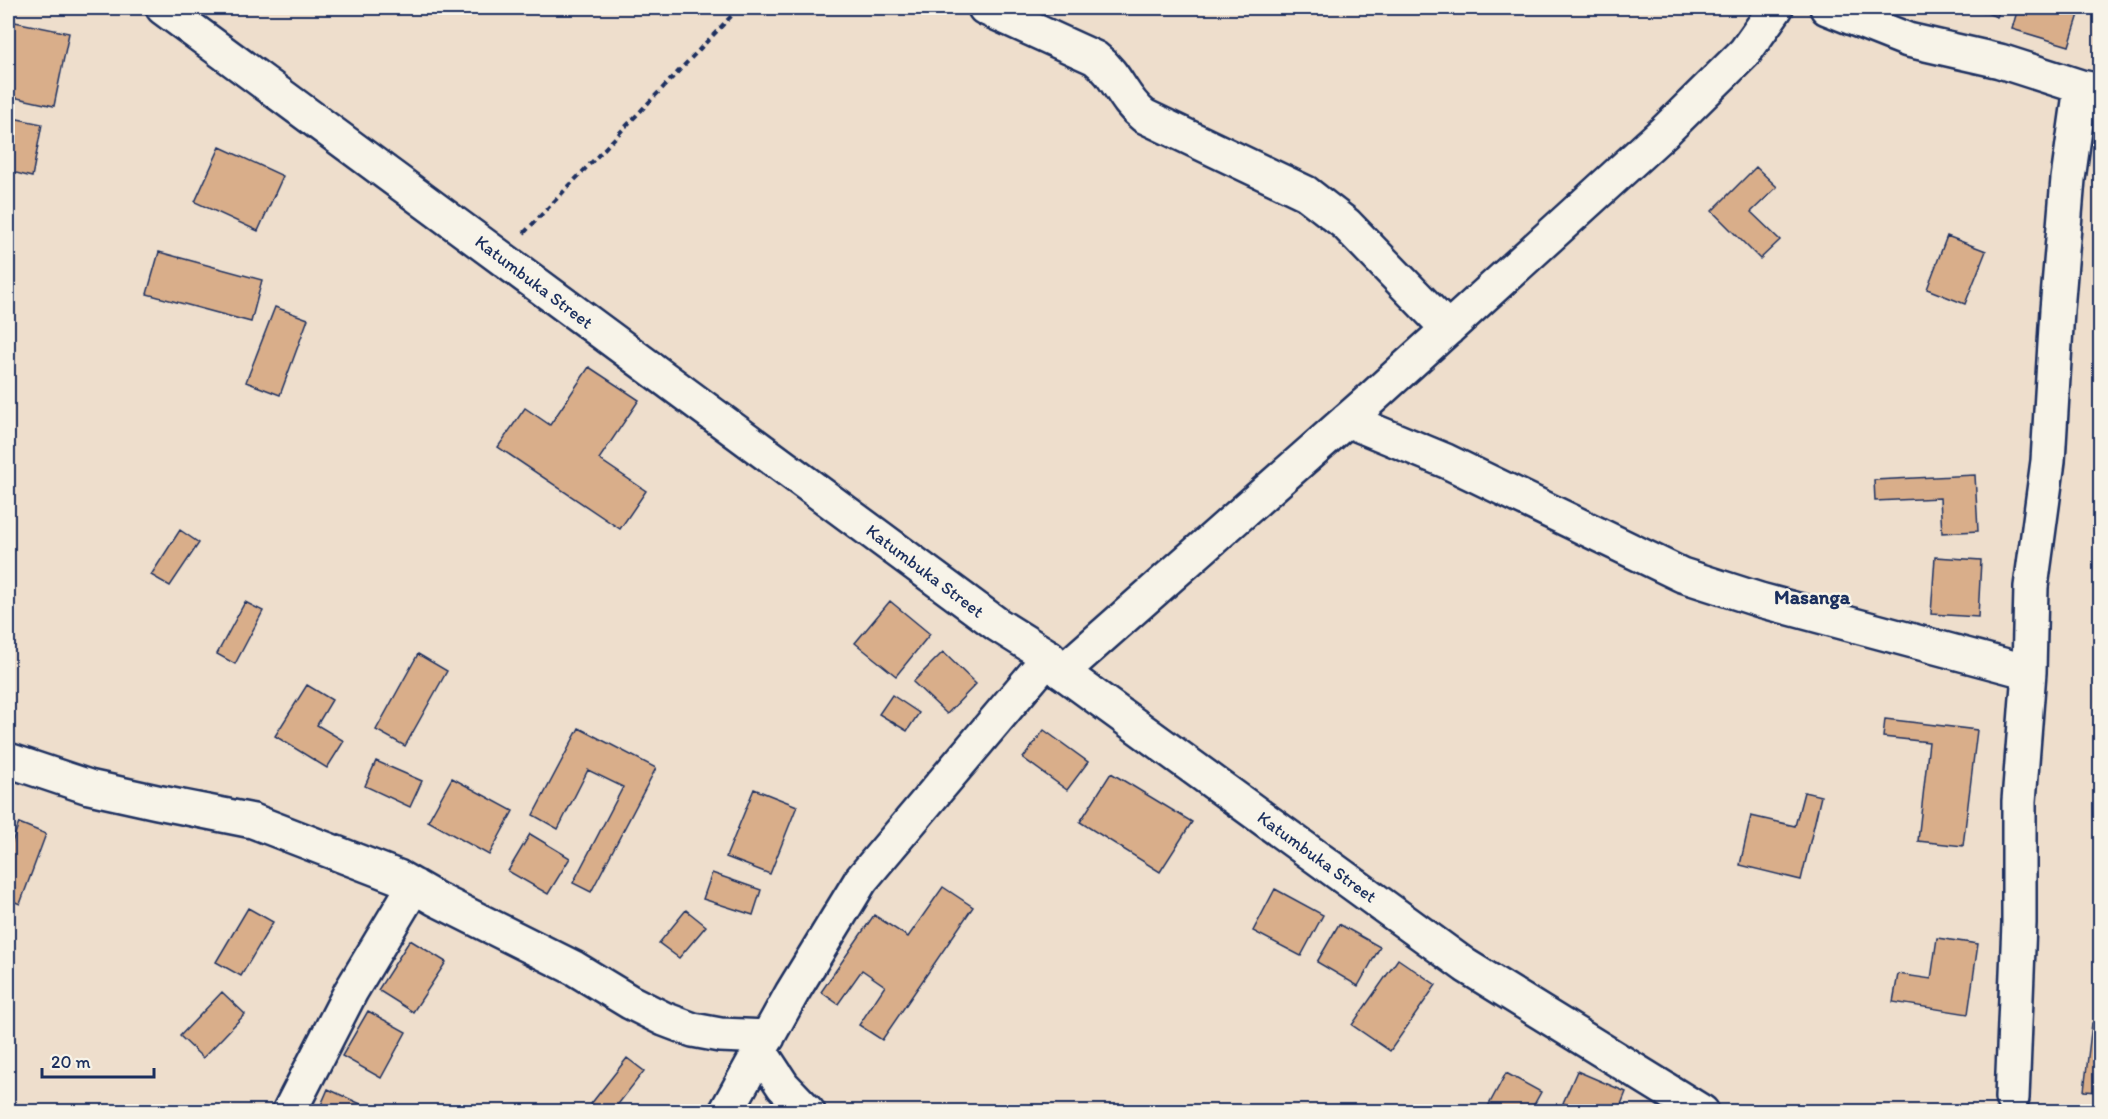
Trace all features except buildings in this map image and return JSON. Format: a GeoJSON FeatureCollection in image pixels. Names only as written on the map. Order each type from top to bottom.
{"type":"FeatureCollection","features":[{"type":"Feature","properties":{"kind":"street","name":"Katumbuka Street"},"geometry":{"type":"LineString","coordinates":[[163,8],[998,625],[1056,664],[1466,966],[1702,1112]]}},
{"type":"Feature","properties":{"kind":"street"},"geometry":{"type":"LineString","coordinates":[[985,8],[1095,58],[1106,66],[1130,103],[1144,116],[1306,193],[1346,224],[1448,329]]}},
{"type":"Feature","properties":{"kind":"street"},"geometry":{"type":"LineString","coordinates":[[726,1112],[792,993],[861,880],[1056,664],[1347,420],[1448,329],[1665,131],[1744,52],[1776,8]]}},
{"type":"Feature","properties":{"kind":"street"},"geometry":{"type":"LineString","coordinates":[[1827,8],[1908,40],[2000,61],[2091,89],[2068,179],[2048,461],[2031,587],[2029,672],[2019,801],[2019,923],[2012,1098]]}},
{"type":"Feature","properties":{"kind":"street"},"geometry":{"type":"LineString","coordinates":[[1347,420],[1446,461],[1682,575],[1760,600],[2029,672]]}},
{"type":"Feature","properties":{"kind":"street"},"geometry":{"type":"LineString","coordinates":[[8,760],[89,787],[253,821],[398,877],[574,968],[630,1002],[664,1019],[693,1030],[764,1044]]}},
{"type":"Feature","properties":{"kind":"street"},"geometry":{"type":"LineString","coordinates":[[289,1112],[351,991],[414,886]]}},
{"type":"Feature","properties":{"kind":"street"},"geometry":{"type":"LineString","coordinates":[[764,1044],[783,1086],[808,1112]]}},
{"type":"Feature","properties":{"kind":"path"},"geometry":{"type":"LineString","coordinates":[[501,257],[739,8]]}},
{"type":"Feature","properties":{"kind":"district","name":"Masanga"},"geometry":{"type":"Point","coordinates":[1812,597]}}]}
